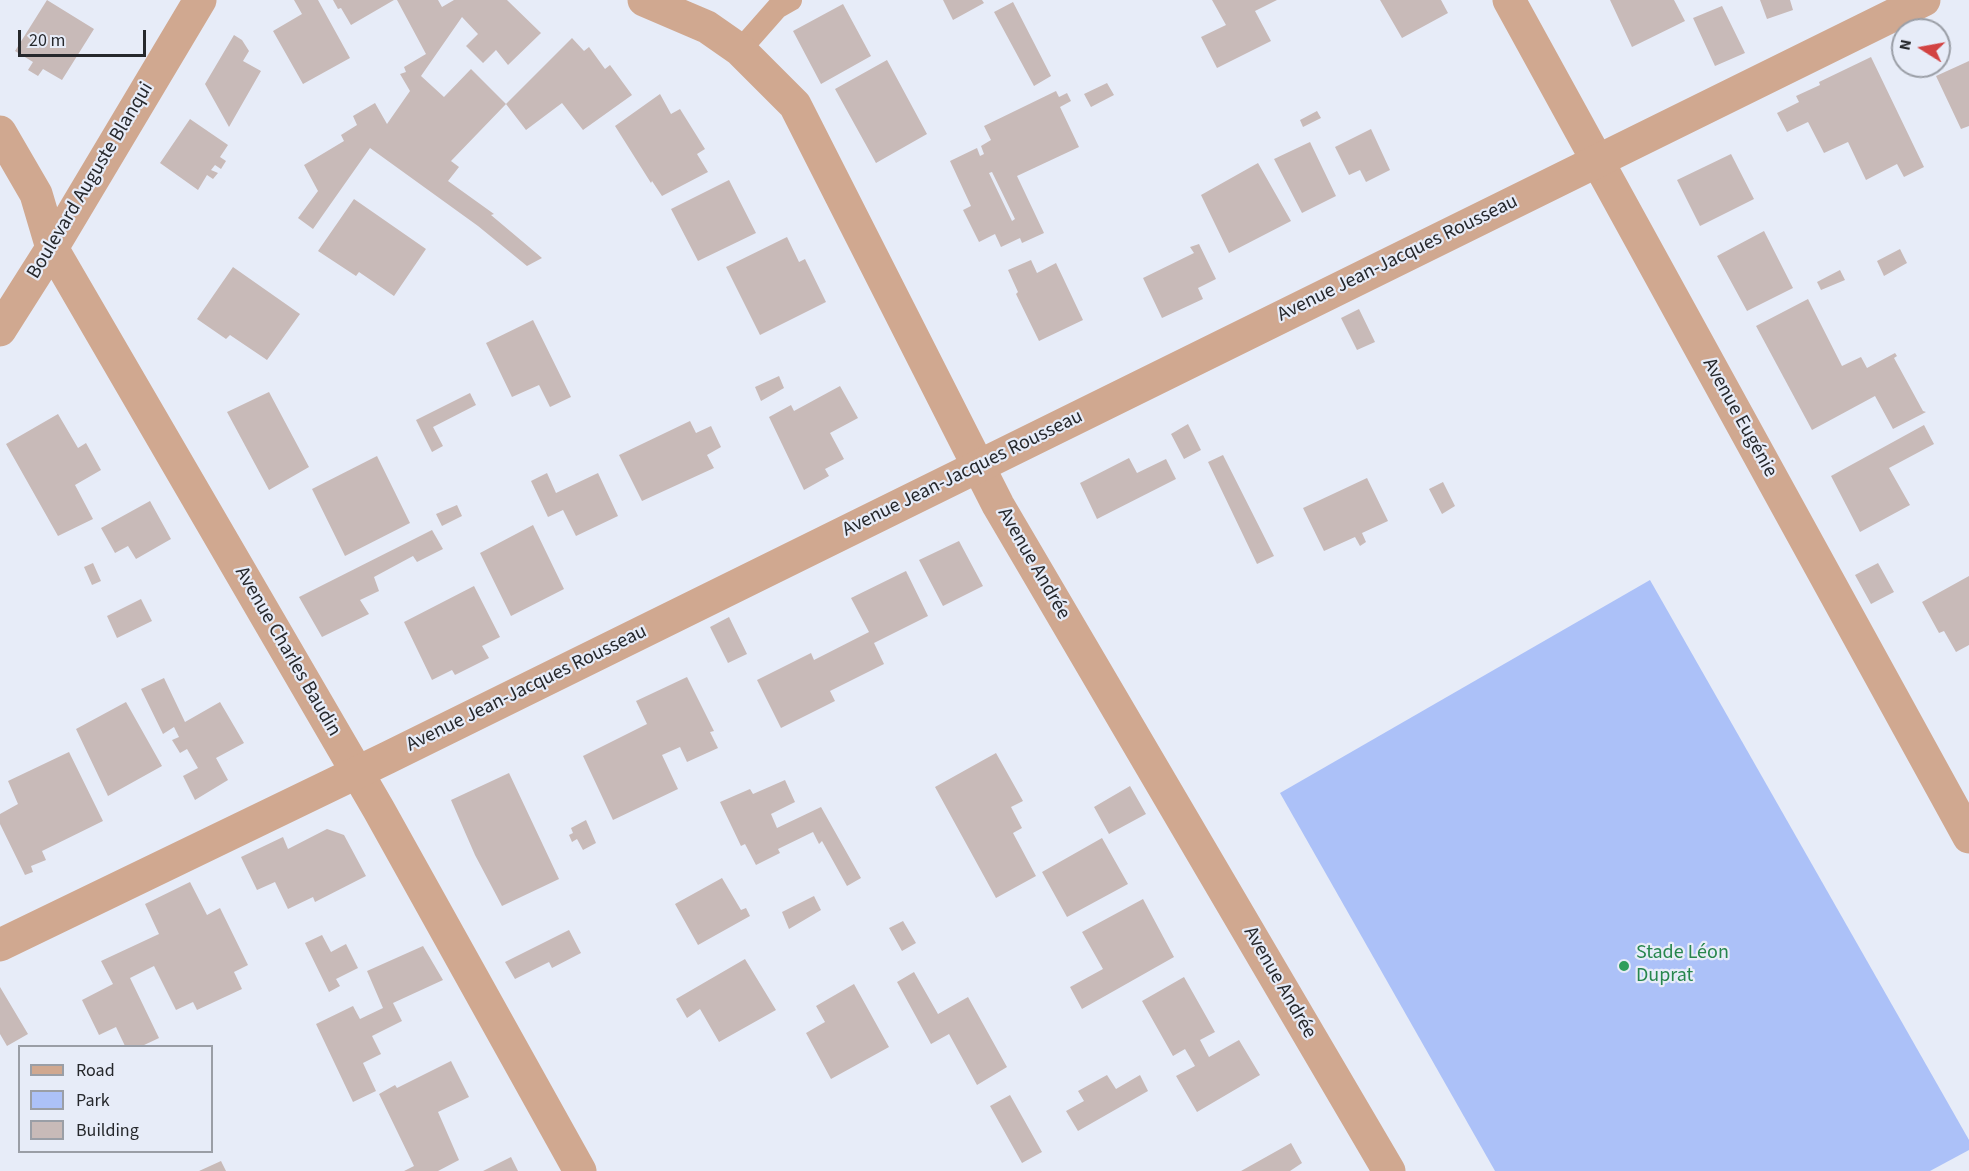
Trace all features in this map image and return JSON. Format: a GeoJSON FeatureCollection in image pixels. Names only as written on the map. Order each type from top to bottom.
{"type":"FeatureCollection","features":[{"type":"Feature","properties":{"kind":"street","name":"Boulevard Auguste Blanqui"},"geometry":{"type":"LineString","coordinates":[[0,330],[52,248],[200,0]]}},
{"type":"Feature","properties":{"kind":"street","name":"Avenue Andrée"},"geometry":{"type":"LineString","coordinates":[[644,0],[707,27],[740,50],[795,105],[998,505],[1389,1171]]}},
{"type":"Feature","properties":{"kind":"street","name":"Avenue Eugénie"},"geometry":{"type":"LineString","coordinates":[[1509,0],[1969,837]]}},
{"type":"Feature","properties":{"kind":"street","name":"Avenue Jean-Jacques Rousseau"},"geometry":{"type":"LineString","coordinates":[[0,945],[1924,0]]}},
{"type":"Feature","properties":{"kind":"street","name":"Avenue Charles Baudin"},"geometry":{"type":"LineString","coordinates":[[0,132],[36,194],[52,248],[379,810],[580,1171]]}},
{"type":"Feature","properties":{"kind":"lane"},"geometry":{"type":"LineString","coordinates":[[740,50],[777,8],[791,0]]}},
{"type":"Feature","properties":{"kind":"green space","name":"Stade Léon Duprat"},"geometry":{"type":"Polygon","coordinates":[[[1650,580],[1969,1140],[1969,1150],[1930,1171],[1495,1171],[1280,793],[1650,580]]]}},
{"type":"Feature","properties":{"kind":"building"},"geometry":{"type":"Polygon","coordinates":[[[47,0],[94,29],[62,80],[43,69],[38,76],[28,70],[33,62],[15,51],[47,0]]]}},
{"type":"Feature","properties":{"kind":"building"},"geometry":{"type":"Polygon","coordinates":[[[294,0],[318,0],[350,58],[303,84],[273,31],[302,14],[294,0]]]}},
{"type":"Feature","properties":{"kind":"building"},"geometry":{"type":"Polygon","coordinates":[[[333,0],[394,0],[351,25],[341,8],[338,9],[333,0]]]}},
{"type":"Feature","properties":{"kind":"building"},"geometry":{"type":"Polygon","coordinates":[[[397,0],[438,0],[442,7],[454,0],[507,0],[541,33],[508,65],[496,50],[483,63],[466,46],[478,34],[462,17],[421,76],[444,97],[471,69],[506,104],[451,161],[459,167],[448,181],[494,214],[491,215],[542,258],[527,266],[478,226],[370,148],[313,229],[298,218],[318,191],[304,165],[344,141],[341,135],[357,125],[353,116],[375,103],[387,124],[410,91],[400,74],[406,72],[404,67],[426,54],[397,0]]]}},
{"type":"Feature","properties":{"kind":"building"},"geometry":{"type":"Polygon","coordinates":[[[943,0],[982,0],[984,3],[953,20],[943,0]]]}},
{"type":"Feature","properties":{"kind":"building"},"geometry":{"type":"Polygon","coordinates":[[[1212,0],[1277,0],[1255,11],[1271,41],[1217,68],[1201,37],[1226,25],[1212,0]]]}},
{"type":"Feature","properties":{"kind":"building"},"geometry":{"type":"Polygon","coordinates":[[[1380,0],[1441,0],[1448,13],[1402,38],[1380,0]]]}},
{"type":"Feature","properties":{"kind":"building"},"geometry":{"type":"Polygon","coordinates":[[[1610,0],[1674,0],[1685,21],[1632,47],[1610,0]]]}},
{"type":"Feature","properties":{"kind":"building"},"geometry":{"type":"Polygon","coordinates":[[[1760,0],[1790,0],[1793,10],[1767,19],[1760,0]]]}},
{"type":"Feature","properties":{"kind":"building"},"geometry":{"type":"Polygon","coordinates":[[[1013,2],[1051,76],[1034,86],[994,12],[1013,2]]]}},
{"type":"Feature","properties":{"kind":"building"},"geometry":{"type":"Polygon","coordinates":[[[843,4],[871,56],[821,84],[793,31],[843,4]]]}},
{"type":"Feature","properties":{"kind":"building"},"geometry":{"type":"Polygon","coordinates":[[[1722,6],[1745,53],[1715,66],[1693,18],[1722,6]]]}},
{"type":"Feature","properties":{"kind":"building"},"geometry":{"type":"Polygon","coordinates":[[[234,35],[242,40],[249,51],[243,61],[261,71],[229,127],[205,84],[234,35]]]}},
{"type":"Feature","properties":{"kind":"building"},"geometry":{"type":"Polygon","coordinates":[[[572,38],[584,51],[589,47],[605,69],[610,65],[632,95],[583,130],[562,103],[526,130],[506,104],[572,38]]]}},
{"type":"Feature","properties":{"kind":"building"},"geometry":{"type":"Polygon","coordinates":[[[1871,57],[1924,167],[1904,177],[1897,164],[1866,180],[1848,142],[1824,153],[1808,122],[1787,132],[1777,113],[1799,102],[1796,96],[1820,85],[1819,82],[1871,57]]]}},
{"type":"Feature","properties":{"kind":"building"},"geometry":{"type":"Polygon","coordinates":[[[887,60],[927,134],[876,163],[835,89],[887,60]]]}},
{"type":"Feature","properties":{"kind":"building"},"geometry":{"type":"Polygon","coordinates":[[[1969,61],[1969,126],[1961,129],[1937,78],[1951,78],[1951,69],[1969,61]]]}},
{"type":"Feature","properties":{"kind":"building"},"geometry":{"type":"Polygon","coordinates":[[[1107,83],[1114,95],[1091,107],[1084,94],[1107,83]]]}},
{"type":"Feature","properties":{"kind":"building"},"geometry":{"type":"Polygon","coordinates":[[[1056,91],[1059,97],[1067,93],[1071,101],[1060,107],[1079,147],[1017,176],[1044,233],[1022,243],[1020,238],[1001,247],[995,234],[979,242],[963,210],[971,206],[950,161],[977,148],[980,156],[984,154],[981,146],[991,140],[984,126],[1056,91]],[[992,172],[989,173],[1012,221],[1015,219],[992,172]]]}},
{"type":"Feature","properties":{"kind":"building"},"geometry":{"type":"Polygon","coordinates":[[[660,94],[671,114],[680,109],[705,149],[697,154],[708,172],[662,196],[652,181],[651,183],[615,126],[660,94]]]}},
{"type":"Feature","properties":{"kind":"building"},"geometry":{"type":"Polygon","coordinates":[[[1317,111],[1321,118],[1303,127],[1300,120],[1317,111]]]}},
{"type":"Feature","properties":{"kind":"building"},"geometry":{"type":"Polygon","coordinates":[[[190,119],[228,145],[220,157],[226,161],[221,169],[215,165],[211,170],[218,173],[213,179],[207,175],[198,190],[160,163],[190,119]]]}},
{"type":"Feature","properties":{"kind":"building"},"geometry":{"type":"Polygon","coordinates":[[[1371,129],[1390,170],[1366,182],[1360,170],[1349,175],[1335,147],[1371,129]]]}},
{"type":"Feature","properties":{"kind":"building"},"geometry":{"type":"Polygon","coordinates":[[[1310,142],[1336,196],[1302,213],[1274,159],[1310,142]]]}},
{"type":"Feature","properties":{"kind":"building"},"geometry":{"type":"Polygon","coordinates":[[[1731,154],[1754,199],[1700,226],[1677,180],[1731,154]]]}},
{"type":"Feature","properties":{"kind":"building"},"geometry":{"type":"Polygon","coordinates":[[[1258,163],[1291,221],[1229,253],[1201,195],[1258,163]]]}},
{"type":"Feature","properties":{"kind":"building"},"geometry":{"type":"Polygon","coordinates":[[[729,180],[756,233],[698,261],[671,209],[729,180]]]}},
{"type":"Feature","properties":{"kind":"building"},"geometry":{"type":"Polygon","coordinates":[[[354,199],[426,249],[394,296],[359,272],[356,276],[318,251],[354,199]]]}},
{"type":"Feature","properties":{"kind":"building"},"geometry":{"type":"Polygon","coordinates":[[[1764,231],[1793,288],[1747,311],[1717,256],[1764,231]]]}},
{"type":"Feature","properties":{"kind":"building"},"geometry":{"type":"Polygon","coordinates":[[[787,237],[799,262],[805,259],[826,302],[760,335],[726,267],[787,237]]]}},
{"type":"Feature","properties":{"kind":"building"},"geometry":{"type":"Polygon","coordinates":[[[1199,244],[1216,279],[1198,288],[1203,299],[1162,318],[1143,278],[1194,253],[1190,247],[1199,244]]]}},
{"type":"Feature","properties":{"kind":"building"},"geometry":{"type":"Polygon","coordinates":[[[1900,249],[1907,263],[1884,276],[1877,261],[1900,249]]]}},
{"type":"Feature","properties":{"kind":"building"},"geometry":{"type":"Polygon","coordinates":[[[1031,260],[1037,273],[1056,263],[1083,320],[1039,341],[1016,294],[1018,292],[1008,270],[1031,260]]]}},
{"type":"Feature","properties":{"kind":"building"},"geometry":{"type":"Polygon","coordinates":[[[233,267],[300,314],[267,360],[230,335],[226,339],[197,319],[233,267]]]}},
{"type":"Feature","properties":{"kind":"building"},"geometry":{"type":"Polygon","coordinates":[[[1840,270],[1845,280],[1821,290],[1817,282],[1840,270]]]}},
{"type":"Feature","properties":{"kind":"building"},"geometry":{"type":"Polygon","coordinates":[[[1808,299],[1842,366],[1861,357],[1867,368],[1895,353],[1897,356],[1894,358],[1923,411],[1926,412],[1893,429],[1875,396],[1812,430],[1756,326],[1808,299]]]}},
{"type":"Feature","properties":{"kind":"building"},"geometry":{"type":"Polygon","coordinates":[[[1359,309],[1375,342],[1357,350],[1341,318],[1359,309]]]}},
{"type":"Feature","properties":{"kind":"building"},"geometry":{"type":"Polygon","coordinates":[[[533,320],[571,397],[550,407],[539,385],[512,397],[486,343],[533,320]]]}},
{"type":"Feature","properties":{"kind":"building"},"geometry":{"type":"Polygon","coordinates":[[[779,376],[784,388],[761,401],[755,387],[779,376]]]}},
{"type":"Feature","properties":{"kind":"building"},"geometry":{"type":"Polygon","coordinates":[[[840,386],[858,418],[830,433],[844,459],[825,469],[829,476],[804,490],[769,417],[791,405],[794,411],[840,386]]]}},
{"type":"Feature","properties":{"kind":"building"},"geometry":{"type":"Polygon","coordinates":[[[269,392],[309,467],[269,490],[227,412],[269,392]]]}},
{"type":"Feature","properties":{"kind":"building"},"geometry":{"type":"Polygon","coordinates":[[[470,393],[476,405],[433,427],[443,446],[432,452],[416,420],[470,393]]]}},
{"type":"Feature","properties":{"kind":"building"},"geometry":{"type":"Polygon","coordinates":[[[58,414],[78,448],[86,443],[101,470],[75,485],[93,519],[58,536],[6,444],[58,414]]]}},
{"type":"Feature","properties":{"kind":"building"},"geometry":{"type":"Polygon","coordinates":[[[690,421],[696,433],[711,426],[721,447],[707,455],[714,468],[642,501],[619,455],[690,421]]]}},
{"type":"Feature","properties":{"kind":"building"},"geometry":{"type":"Polygon","coordinates":[[[1188,424],[1201,450],[1184,459],[1171,434],[1188,424]]]}},
{"type":"Feature","properties":{"kind":"building"},"geometry":{"type":"Polygon","coordinates":[[[1924,425],[1934,444],[1889,468],[1910,505],[1860,532],[1831,476],[1924,425]]]}},
{"type":"Feature","properties":{"kind":"building"},"geometry":{"type":"Polygon","coordinates":[[[1223,455],[1274,556],[1257,564],[1208,462],[1223,455]]]}},
{"type":"Feature","properties":{"kind":"building"},"geometry":{"type":"Polygon","coordinates":[[[377,456],[410,523],[345,556],[312,489],[377,456]]]}},
{"type":"Feature","properties":{"kind":"building"},"geometry":{"type":"Polygon","coordinates":[[[1129,458],[1137,473],[1166,459],[1176,479],[1097,519],[1080,483],[1129,458]]]}},
{"type":"Feature","properties":{"kind":"building"},"geometry":{"type":"Polygon","coordinates":[[[547,473],[556,493],[598,473],[618,516],[576,536],[563,510],[548,517],[531,481],[547,473]]]}},
{"type":"Feature","properties":{"kind":"building"},"geometry":{"type":"Polygon","coordinates":[[[1367,478],[1388,521],[1362,533],[1366,542],[1360,546],[1355,537],[1324,551],[1303,508],[1367,478]]]}},
{"type":"Feature","properties":{"kind":"building"},"geometry":{"type":"Polygon","coordinates":[[[1443,482],[1455,506],[1442,514],[1429,489],[1443,482]]]}},
{"type":"Feature","properties":{"kind":"building"},"geometry":{"type":"Polygon","coordinates":[[[150,501],[171,539],[136,559],[128,546],[115,553],[101,528],[150,501]]]}},
{"type":"Feature","properties":{"kind":"building"},"geometry":{"type":"Polygon","coordinates":[[[457,505],[462,516],[442,526],[436,514],[457,505]]]}},
{"type":"Feature","properties":{"kind":"building"},"geometry":{"type":"Polygon","coordinates":[[[533,525],[564,589],[511,616],[480,553],[533,525]]]}},
{"type":"Feature","properties":{"kind":"building"},"geometry":{"type":"Polygon","coordinates":[[[432,530],[443,549],[417,562],[413,556],[374,577],[379,591],[360,600],[369,614],[322,637],[299,597],[432,530]]]}},
{"type":"Feature","properties":{"kind":"building"},"geometry":{"type":"Polygon","coordinates":[[[959,541],[983,586],[943,606],[919,560],[959,541]]]}},
{"type":"Feature","properties":{"kind":"building"},"geometry":{"type":"Polygon","coordinates":[[[93,563],[101,581],[92,585],[84,567],[93,563]]]}},
{"type":"Feature","properties":{"kind":"building"},"geometry":{"type":"Polygon","coordinates":[[[1878,563],[1894,592],[1871,604],[1855,575],[1878,563]]]}},
{"type":"Feature","properties":{"kind":"building"},"geometry":{"type":"Polygon","coordinates":[[[906,571],[928,616],[874,643],[884,664],[830,691],[835,701],[781,728],[757,680],[811,653],[814,660],[869,632],[851,598],[906,571]]]}},
{"type":"Feature","properties":{"kind":"building"},"geometry":{"type":"Polygon","coordinates":[[[1969,576],[1969,645],[1956,652],[1944,631],[1939,633],[1922,602],[1969,576]]]}},
{"type":"Feature","properties":{"kind":"building"},"geometry":{"type":"Polygon","coordinates":[[[474,586],[500,637],[482,646],[489,658],[455,675],[452,670],[432,680],[404,622],[474,586]]]}},
{"type":"Feature","properties":{"kind":"building"},"geometry":{"type":"Polygon","coordinates":[[[141,599],[152,621],[117,638],[107,616],[141,599]]]}},
{"type":"Feature","properties":{"kind":"building"},"geometry":{"type":"Polygon","coordinates":[[[729,617],[747,654],[728,663],[710,627],[729,617]]]}},
{"type":"Feature","properties":{"kind":"building"},"geometry":{"type":"Polygon","coordinates":[[[687,677],[714,731],[710,732],[718,748],[687,762],[680,747],[662,755],[678,789],[613,820],[583,756],[647,724],[636,701],[687,677]]]}},
{"type":"Feature","properties":{"kind":"building"},"geometry":{"type":"Polygon","coordinates":[[[164,678],[185,722],[220,702],[244,743],[216,758],[228,780],[195,800],[183,776],[198,768],[187,749],[180,753],[172,740],[179,737],[174,727],[163,734],[141,689],[164,678]]]}},
{"type":"Feature","properties":{"kind":"building"},"geometry":{"type":"Polygon","coordinates":[[[126,702],[162,766],[108,796],[76,729],[126,702]]]}},
{"type":"Feature","properties":{"kind":"building"},"geometry":{"type":"Polygon","coordinates":[[[69,752],[103,821],[42,851],[46,860],[31,866],[33,872],[25,875],[0,824],[0,814],[18,804],[8,781],[69,752]]]}},
{"type":"Feature","properties":{"kind":"building"},"geometry":{"type":"Polygon","coordinates":[[[996,753],[1023,801],[1011,807],[1022,828],[1013,833],[1036,876],[996,898],[935,787],[996,753]]]}},
{"type":"Feature","properties":{"kind":"building"},"geometry":{"type":"Polygon","coordinates":[[[509,773],[559,879],[502,906],[475,855],[451,800],[509,773]]]}},
{"type":"Feature","properties":{"kind":"building"},"geometry":{"type":"Polygon","coordinates":[[[785,780],[795,802],[771,814],[777,828],[821,807],[861,878],[847,886],[822,841],[819,844],[813,832],[778,849],[780,853],[756,865],[745,844],[741,846],[720,802],[750,789],[753,794],[785,780]]]}},
{"type":"Feature","properties":{"kind":"building"},"geometry":{"type":"Polygon","coordinates":[[[1130,786],[1146,814],[1109,834],[1094,807],[1130,786]]]}},
{"type":"Feature","properties":{"kind":"building"},"geometry":{"type":"Polygon","coordinates":[[[586,820],[596,843],[583,850],[577,839],[572,842],[569,835],[573,833],[571,828],[586,820]]]}},
{"type":"Feature","properties":{"kind":"building"},"geometry":{"type":"Polygon","coordinates":[[[327,829],[344,835],[366,876],[315,902],[313,897],[288,909],[275,882],[257,890],[241,857],[283,837],[288,849],[327,829]]]}},
{"type":"Feature","properties":{"kind":"building"},"geometry":{"type":"Polygon","coordinates":[[[1102,838],[1128,884],[1067,917],[1042,872],[1102,838]]]}},
{"type":"Feature","properties":{"kind":"building"},"geometry":{"type":"Polygon","coordinates":[[[722,878],[741,910],[746,908],[750,916],[698,945],[675,904],[722,878]]]}},
{"type":"Feature","properties":{"kind":"building"},"geometry":{"type":"Polygon","coordinates":[[[190,882],[207,915],[220,908],[248,965],[234,972],[242,989],[197,1010],[193,1002],[176,1010],[154,966],[130,978],[159,1038],[144,1045],[125,1045],[116,1027],[99,1035],[82,1000],[113,984],[101,961],[159,934],[145,904],[190,882]]]}},
{"type":"Feature","properties":{"kind":"building"},"geometry":{"type":"Polygon","coordinates":[[[814,896],[821,910],[789,929],[782,912],[814,896]]]}},
{"type":"Feature","properties":{"kind":"building"},"geometry":{"type":"Polygon","coordinates":[[[1143,899],[1174,957],[1082,1009],[1070,987],[1103,969],[1082,932],[1143,899]]]}},
{"type":"Feature","properties":{"kind":"building"},"geometry":{"type":"Polygon","coordinates":[[[903,921],[916,943],[902,951],[889,928],[903,921]]]}},
{"type":"Feature","properties":{"kind":"building"},"geometry":{"type":"Polygon","coordinates":[[[569,930],[581,953],[552,968],[549,962],[515,979],[505,962],[569,930]]]}},
{"type":"Feature","properties":{"kind":"building"},"geometry":{"type":"Polygon","coordinates":[[[322,935],[331,952],[346,944],[358,968],[336,979],[340,986],[329,992],[305,943],[322,935]]]}},
{"type":"Feature","properties":{"kind":"building"},"geometry":{"type":"Polygon","coordinates":[[[423,946],[443,980],[393,1003],[402,1021],[372,1036],[381,1054],[363,1063],[376,1091],[353,1102],[316,1024],[353,1006],[360,1019],[383,1008],[367,971],[423,946]]]}},
{"type":"Feature","properties":{"kind":"building"},"geometry":{"type":"Polygon","coordinates":[[[745,959],[776,1010],[719,1042],[700,1009],[687,1018],[676,999],[745,959]]]}},
{"type":"Feature","properties":{"kind":"building"},"geometry":{"type":"Polygon","coordinates":[[[914,972],[938,1014],[968,997],[1007,1067],[977,1085],[949,1034],[931,1044],[897,982],[914,972]]]}},
{"type":"Feature","properties":{"kind":"building"},"geometry":{"type":"Polygon","coordinates":[[[1184,977],[1215,1032],[1200,1040],[1209,1057],[1239,1040],[1260,1075],[1197,1112],[1176,1076],[1195,1066],[1185,1049],[1173,1056],[1142,1001],[1184,977]]]}},
{"type":"Feature","properties":{"kind":"building"},"geometry":{"type":"Polygon","coordinates":[[[854,984],[889,1047],[831,1079],[806,1033],[825,1022],[816,1006],[854,984]]]}},
{"type":"Feature","properties":{"kind":"building"},"geometry":{"type":"Polygon","coordinates":[[[0,987],[28,1034],[7,1046],[0,1034],[0,987]]]}},
{"type":"Feature","properties":{"kind":"building"},"geometry":{"type":"Polygon","coordinates":[[[451,1061],[469,1097],[438,1112],[459,1160],[438,1171],[404,1171],[414,1166],[379,1094],[395,1085],[397,1088],[451,1061]]]}},
{"type":"Feature","properties":{"kind":"building"},"geometry":{"type":"Polygon","coordinates":[[[1107,1075],[1116,1089],[1140,1075],[1148,1091],[1078,1131],[1066,1111],[1084,1101],[1078,1091],[1107,1075]]]}},
{"type":"Feature","properties":{"kind":"building"},"geometry":{"type":"Polygon","coordinates":[[[1010,1095],[1042,1152],[1022,1163],[990,1106],[1010,1095]]]}},
{"type":"Feature","properties":{"kind":"building"},"geometry":{"type":"Polygon","coordinates":[[[1291,1143],[1302,1163],[1290,1171],[1241,1171],[1291,1143]]]}},
{"type":"Feature","properties":{"kind":"building"},"geometry":{"type":"Polygon","coordinates":[[[511,1157],[518,1171],[483,1171],[511,1157]]]}},
{"type":"Feature","properties":{"kind":"building"},"geometry":{"type":"Polygon","coordinates":[[[221,1161],[226,1171],[199,1171],[221,1161]]]}},
{"type":"Feature","properties":{"kind":"place","name":"Stade Léon Duprat"},"geometry":{"type":"Point","coordinates":[1624,966]}}]}
